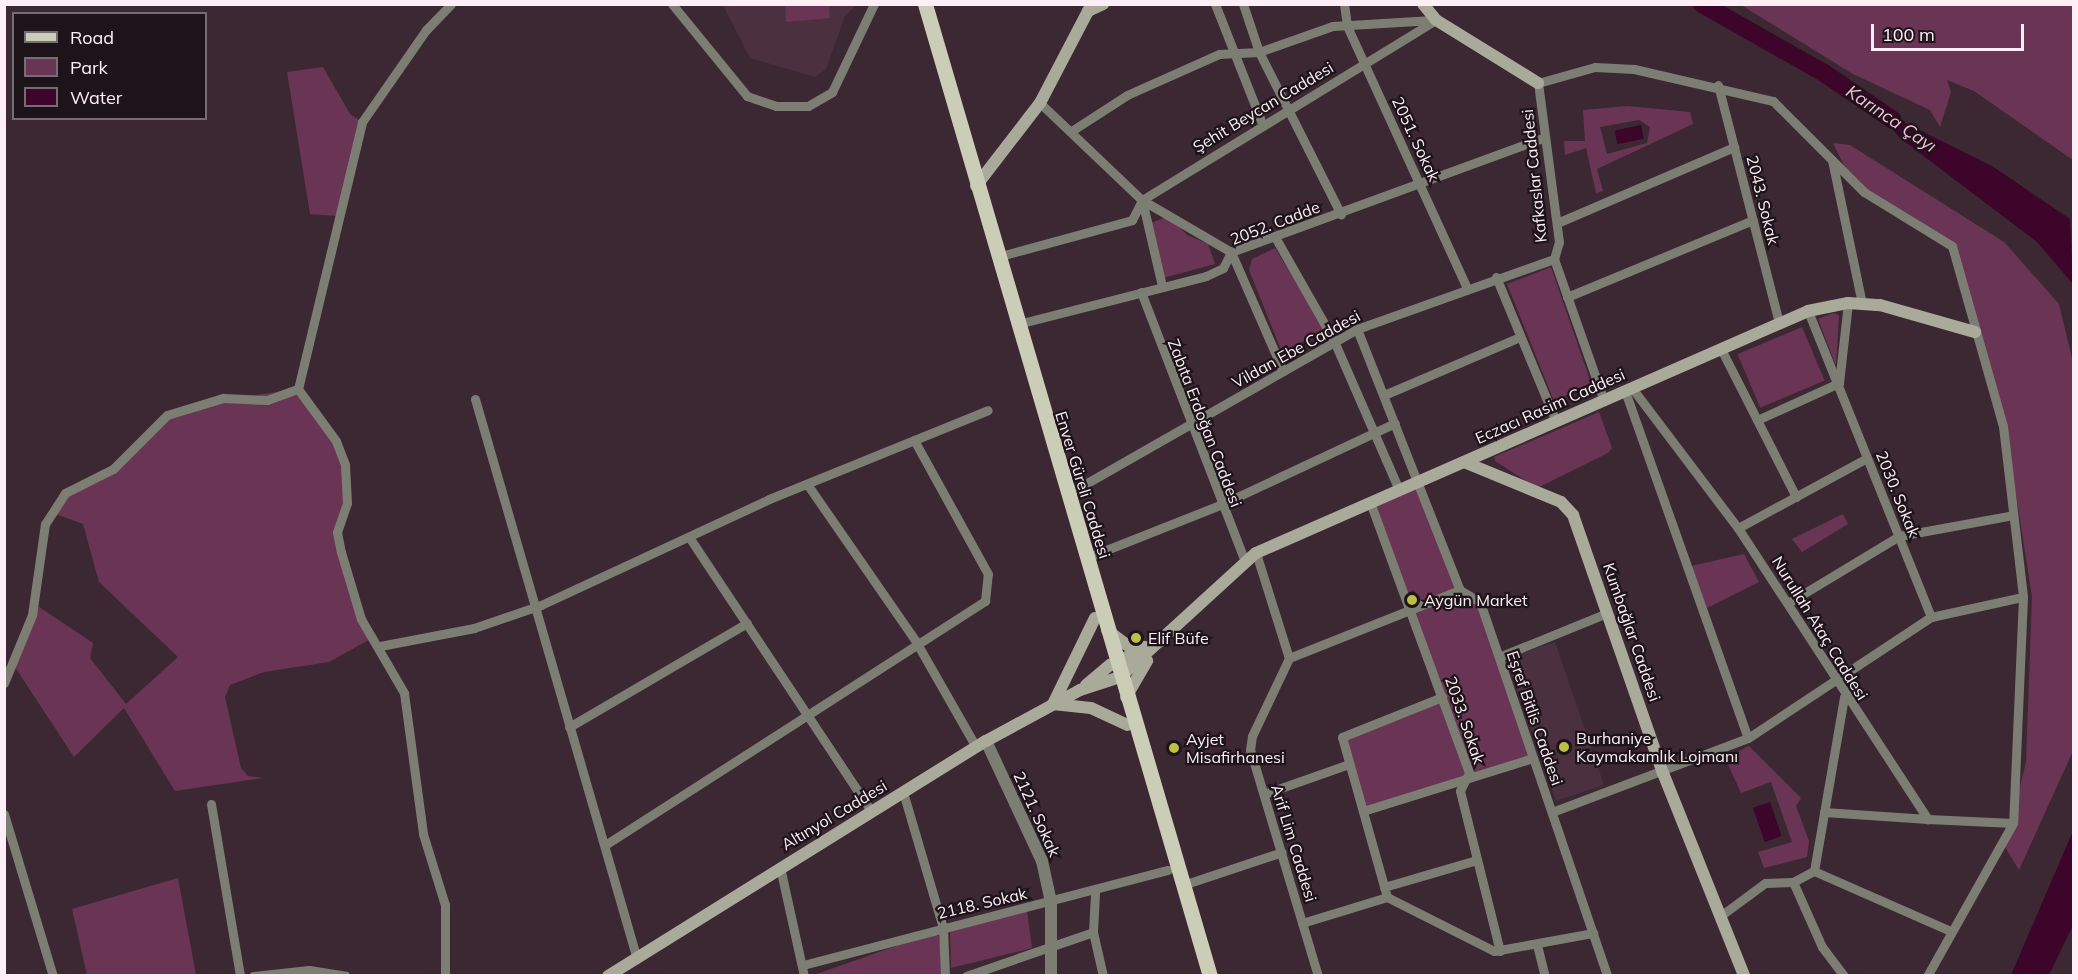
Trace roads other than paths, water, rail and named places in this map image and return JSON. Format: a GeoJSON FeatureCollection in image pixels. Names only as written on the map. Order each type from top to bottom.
{"type":"FeatureCollection","features":[{"type":"Feature","properties":{"kind":"main road","name":"Enver Güreli Caddesi"},"geometry":{"type":"LineString","coordinates":[[915,4],[1095,618],[1126,697],[1210,975]]}},
{"type":"Feature","properties":{"kind":"main road","name":"Enver Güreli Caddesi"},"geometry":{"type":"LineString","coordinates":[[925,4],[976,186],[1107,630],[1127,725],[1200,975]]}},
{"type":"Feature","properties":{"kind":"main road"},"geometry":{"type":"LineString","coordinates":[[976,186],[1041,103],[1088,11],[1103,4]]}},
{"type":"Feature","properties":{"kind":"main road"},"geometry":{"type":"LineString","coordinates":[[1423,4],[1436,20],[1538,83]]}},
{"type":"Feature","properties":{"kind":"main road","name":"Eczacı Rasim Caddesi"},"geometry":{"type":"LineString","coordinates":[[1115,671],[1171,636],[1256,553],[1808,311],[1848,303],[1862,304],[1975,332]]}},
{"type":"Feature","properties":{"kind":"main road","name":"Kumbağlar Caddesi"},"geometry":{"type":"LineString","coordinates":[[1464,462],[1568,507],[1664,772],[1719,917],[1744,975]]}},
{"type":"Feature","properties":{"kind":"main road"},"geometry":{"type":"LineString","coordinates":[[1095,618],[1053,704],[1091,708],[1127,725]]}},
{"type":"Feature","properties":{"kind":"main road"},"geometry":{"type":"LineString","coordinates":[[1107,630],[1131,647],[1152,649],[1126,697]]}},
{"type":"Feature","properties":{"kind":"main road","name":"Altınyol Caddesi"},"geometry":{"type":"LineString","coordinates":[[608,975],[632,966],[780,867],[981,744],[1115,671]]}},
{"type":"Feature","properties":{"kind":"street"},"geometry":{"type":"LineString","coordinates":[[445,975],[445,905],[423,834],[414,743],[404,693],[380,646],[361,619],[337,532],[347,502],[345,465],[336,441],[298,389],[362,122],[426,30],[451,4]]}},
{"type":"Feature","properties":{"kind":"street"},"geometry":{"type":"LineString","coordinates":[[672,4],[747,96],[776,106],[808,106],[832,92],[874,4]]}},
{"type":"Feature","properties":{"kind":"street"},"geometry":{"type":"LineString","coordinates":[[1215,4],[1263,126]]}},
{"type":"Feature","properties":{"kind":"street"},"geometry":{"type":"LineString","coordinates":[[1243,4],[1259,52],[1341,214]]}},
{"type":"Feature","properties":{"kind":"street","name":"2051. Sokak"},"geometry":{"type":"LineString","coordinates":[[1344,4],[1347,26],[1466,286]]}},
{"type":"Feature","properties":{"kind":"street"},"geometry":{"type":"LineString","coordinates":[[1073,130],[1127,95],[1219,54],[1259,52],[1347,26],[1436,20]]}},
{"type":"Feature","properties":{"kind":"street","name":"Şehit Beycan Caddesi"},"geometry":{"type":"LineString","coordinates":[[997,257],[1132,220],[1142,200],[1436,20]]}},
{"type":"Feature","properties":{"kind":"street"},"geometry":{"type":"LineString","coordinates":[[1538,83],[1595,67],[1718,85],[1773,101],[1863,192],[1952,246],[2003,426],[2023,597],[2013,823],[1927,975]]}},
{"type":"Feature","properties":{"kind":"street","name":"Kafkaslar Caddesi"},"geometry":{"type":"LineString","coordinates":[[1538,83],[1543,138],[1557,224],[1554,259],[1604,401]]}},
{"type":"Feature","properties":{"kind":"street","name":"2043. Sokak"},"geometry":{"type":"LineString","coordinates":[[1718,85],[1779,323]]}},
{"type":"Feature","properties":{"kind":"street"},"geometry":{"type":"LineString","coordinates":[[1041,103],[1073,130],[1142,200],[1231,252],[1283,371]]}},
{"type":"Feature","properties":{"kind":"street","name":"2052. Cadde"},"geometry":{"type":"LineString","coordinates":[[1018,324],[1223,268],[1231,252],[1341,214],[1543,138]]}},
{"type":"Feature","properties":{"kind":"street"},"geometry":{"type":"LineString","coordinates":[[1557,224],[1734,147]]}},
{"type":"Feature","properties":{"kind":"street"},"geometry":{"type":"LineString","coordinates":[[1832,160],[1862,304]]}},
{"type":"Feature","properties":{"kind":"street"},"geometry":{"type":"LineString","coordinates":[[1142,200],[1162,286]]}},
{"type":"Feature","properties":{"kind":"street"},"geometry":{"type":"LineString","coordinates":[[1567,297],[1753,220]]}},
{"type":"Feature","properties":{"kind":"street"},"geometry":{"type":"LineString","coordinates":[[1275,237],[1334,341],[1399,490]]}},
{"type":"Feature","properties":{"kind":"street","name":"Vildan Ebe Caddesi"},"geometry":{"type":"LineString","coordinates":[[1066,495],[1189,428],[1357,329],[1466,286],[1554,259]]}},
{"type":"Feature","properties":{"kind":"street"},"geometry":{"type":"LineString","coordinates":[[1496,277],[1556,422]]}},
{"type":"Feature","properties":{"kind":"street","name":"Zabıta Erdoğan Caddesi"},"geometry":{"type":"LineString","coordinates":[[1141,292],[1189,428],[1245,562]]}},
{"type":"Feature","properties":{"kind":"street","name":"2030. Sokak"},"geometry":{"type":"LineString","coordinates":[[1839,382],[1848,303]]}},
{"type":"Feature","properties":{"kind":"street","name":"2030. Sokak"},"geometry":{"type":"LineString","coordinates":[[1808,311],[1839,382],[1931,617]]}},
{"type":"Feature","properties":{"kind":"street","name":"Eşref Bitlis Caddesi"},"geometry":{"type":"LineString","coordinates":[[1357,329],[1460,590],[1480,602],[1607,975]]}},
{"type":"Feature","properties":{"kind":"street"},"geometry":{"type":"LineString","coordinates":[[1384,395],[1520,337]]}},
{"type":"Feature","properties":{"kind":"street"},"geometry":{"type":"LineString","coordinates":[[1721,349],[1796,497]]}},
{"type":"Feature","properties":{"kind":"street"},"geometry":{"type":"LineString","coordinates":[[1757,420],[1839,382]]}},
{"type":"Feature","properties":{"kind":"street"},"geometry":{"type":"LineString","coordinates":[[4,683],[32,615],[45,524],[65,493],[113,469],[167,416],[223,398],[267,400],[298,389]]}},
{"type":"Feature","properties":{"kind":"street"},"geometry":{"type":"LineString","coordinates":[[1628,390],[1748,738]]}},
{"type":"Feature","properties":{"kind":"street","name":"Nurullah Ataç Caddesi"},"geometry":{"type":"LineString","coordinates":[[1628,390],[1738,528],[1788,603],[1836,685],[1928,819]]}},
{"type":"Feature","properties":{"kind":"street"},"geometry":{"type":"LineString","coordinates":[[475,399],[533,608],[605,845],[632,966]]}},
{"type":"Feature","properties":{"kind":"street"},"geometry":{"type":"LineString","coordinates":[[380,646],[474,628],[533,608],[807,484],[988,410]]}},
{"type":"Feature","properties":{"kind":"street"},"geometry":{"type":"LineString","coordinates":[[1086,558],[1220,505],[1395,423]]}},
{"type":"Feature","properties":{"kind":"street"},"geometry":{"type":"LineString","coordinates":[[605,845],[985,601],[988,574],[914,440]]}},
{"type":"Feature","properties":{"kind":"street"},"geometry":{"type":"LineString","coordinates":[[1738,528],[1867,458]]}},
{"type":"Feature","properties":{"kind":"street"},"geometry":{"type":"LineString","coordinates":[[807,484],[918,645],[981,744]]}},
{"type":"Feature","properties":{"kind":"street","name":"2033. Sokak"},"geometry":{"type":"LineString","coordinates":[[1370,502],[1442,697],[1468,778],[1460,791],[1500,951]]}},
{"type":"Feature","properties":{"kind":"street"},"geometry":{"type":"LineString","coordinates":[[1788,603],[1899,536],[2013,516]]}},
{"type":"Feature","properties":{"kind":"street"},"geometry":{"type":"LineString","coordinates":[[689,537],[871,811]]}},
{"type":"Feature","properties":{"kind":"street"},"geometry":{"type":"LineString","coordinates":[[1256,553],[1289,658],[1460,590]]}},
{"type":"Feature","properties":{"kind":"street"},"geometry":{"type":"LineString","coordinates":[[1552,812],[1664,772],[1748,738],[1836,685],[1931,617],[2023,597]]}},
{"type":"Feature","properties":{"kind":"street"},"geometry":{"type":"LineString","coordinates":[[1498,657],[1607,613]]}},
{"type":"Feature","properties":{"kind":"street"},"geometry":{"type":"LineString","coordinates":[[569,727],[747,623]]}},
{"type":"Feature","properties":{"kind":"street","name":"Arif Lim Caddesi"},"geometry":{"type":"LineString","coordinates":[[1289,658],[1250,745],[1318,975]]}},
{"type":"Feature","properties":{"kind":"street"},"geometry":{"type":"LineString","coordinates":[[1442,697],[1344,734],[1349,764],[1385,892],[1500,951],[1593,933]]}},
{"type":"Feature","properties":{"kind":"street"},"geometry":{"type":"LineString","coordinates":[[1814,871],[1844,697]]}},
{"type":"Feature","properties":{"kind":"street","name":"2121. Sokak"},"geometry":{"type":"LineString","coordinates":[[981,744],[1042,861],[1051,902],[1051,975]]}},
{"type":"Feature","properties":{"kind":"street"},"geometry":{"type":"LineString","coordinates":[[1363,811],[1533,758]]}},
{"type":"Feature","properties":{"kind":"street"},"geometry":{"type":"LineString","coordinates":[[1264,794],[1349,764]]}},
{"type":"Feature","properties":{"kind":"street"},"geometry":{"type":"LineString","coordinates":[[903,792],[943,928],[945,975]]}},
{"type":"Feature","properties":{"kind":"street"},"geometry":{"type":"LineString","coordinates":[[211,804],[240,975]]}},
{"type":"Feature","properties":{"kind":"street"},"geometry":{"type":"LineString","coordinates":[[1824,812],[2013,823]]}},
{"type":"Feature","properties":{"kind":"street"},"geometry":{"type":"LineString","coordinates":[[4,814],[53,975]]}},
{"type":"Feature","properties":{"kind":"street"},"geometry":{"type":"LineString","coordinates":[[1184,885],[1282,852]]}},
{"type":"Feature","properties":{"kind":"street"},"geometry":{"type":"LineString","coordinates":[[1302,923],[1477,860]]}},
{"type":"Feature","properties":{"kind":"street"},"geometry":{"type":"LineString","coordinates":[[780,867],[804,975]]}},
{"type":"Feature","properties":{"kind":"street","name":"2118. Sokak"},"geometry":{"type":"LineString","coordinates":[[803,965],[943,928],[1095,893],[1168,870]]}},
{"type":"Feature","properties":{"kind":"street"},"geometry":{"type":"LineString","coordinates":[[1814,871],[1951,932]]}},
{"type":"Feature","properties":{"kind":"street"},"geometry":{"type":"LineString","coordinates":[[1719,917],[1765,883],[1793,882],[1814,871]]}},
{"type":"Feature","properties":{"kind":"street"},"geometry":{"type":"LineString","coordinates":[[1793,882],[1822,947],[1844,975]]}},
{"type":"Feature","properties":{"kind":"street"},"geometry":{"type":"LineString","coordinates":[[1095,893],[1093,932],[1103,975]]}},
{"type":"Feature","properties":{"kind":"street"},"geometry":{"type":"LineString","coordinates":[[966,975],[1093,932]]}},
{"type":"Feature","properties":{"kind":"street"},"geometry":{"type":"LineString","coordinates":[[1537,945],[1545,975]]}},
{"type":"Feature","properties":{"kind":"street"},"geometry":{"type":"LineString","coordinates":[[253,975],[309,970],[345,975]]}},
{"type":"Feature","properties":{"kind":"water"},"geometry":{"type":"Polygon","coordinates":[[[1873,107],[1992,166],[2070,219],[2073,284],[2037,242],[1900,138],[1873,107]]]}},
{"type":"Feature","properties":{"kind":"water"},"geometry":{"type":"Polygon","coordinates":[[[1641,125],[1644,139],[1618,144],[1615,131],[1641,125]]]}},
{"type":"Feature","properties":{"kind":"water"},"geometry":{"type":"Polygon","coordinates":[[[1770,802],[1782,836],[1765,842],[1753,808],[1770,802]]]}},
{"type":"Feature","properties":{"kind":"water"},"geometry":{"type":"Polygon","coordinates":[[[2073,831],[2073,925],[2049,975],[2011,975],[2073,831]]]}},
{"type":"Feature","properties":{"kind":"waterway","name":"Karınca Çayı"},"geometry":{"type":"LineString","coordinates":[[1702,4],[1824,73],[1893,120]]}},
{"type":"Feature","properties":{"kind":"place","name":"Aygün Market"},"geometry":{"type":"Point","coordinates":[1412,600]}},
{"type":"Feature","properties":{"kind":"place","name":"Elif Büfe"},"geometry":{"type":"Point","coordinates":[1136,638]}},
{"type":"Feature","properties":{"kind":"place","name":"Burhaniye Kaymakamlık Lojmanı"},"geometry":{"type":"Point","coordinates":[1564,747]}},
{"type":"Feature","properties":{"kind":"place","name":"Ayjet Misafirhanesi"},"geometry":{"type":"Point","coordinates":[1174,748]}}]}
